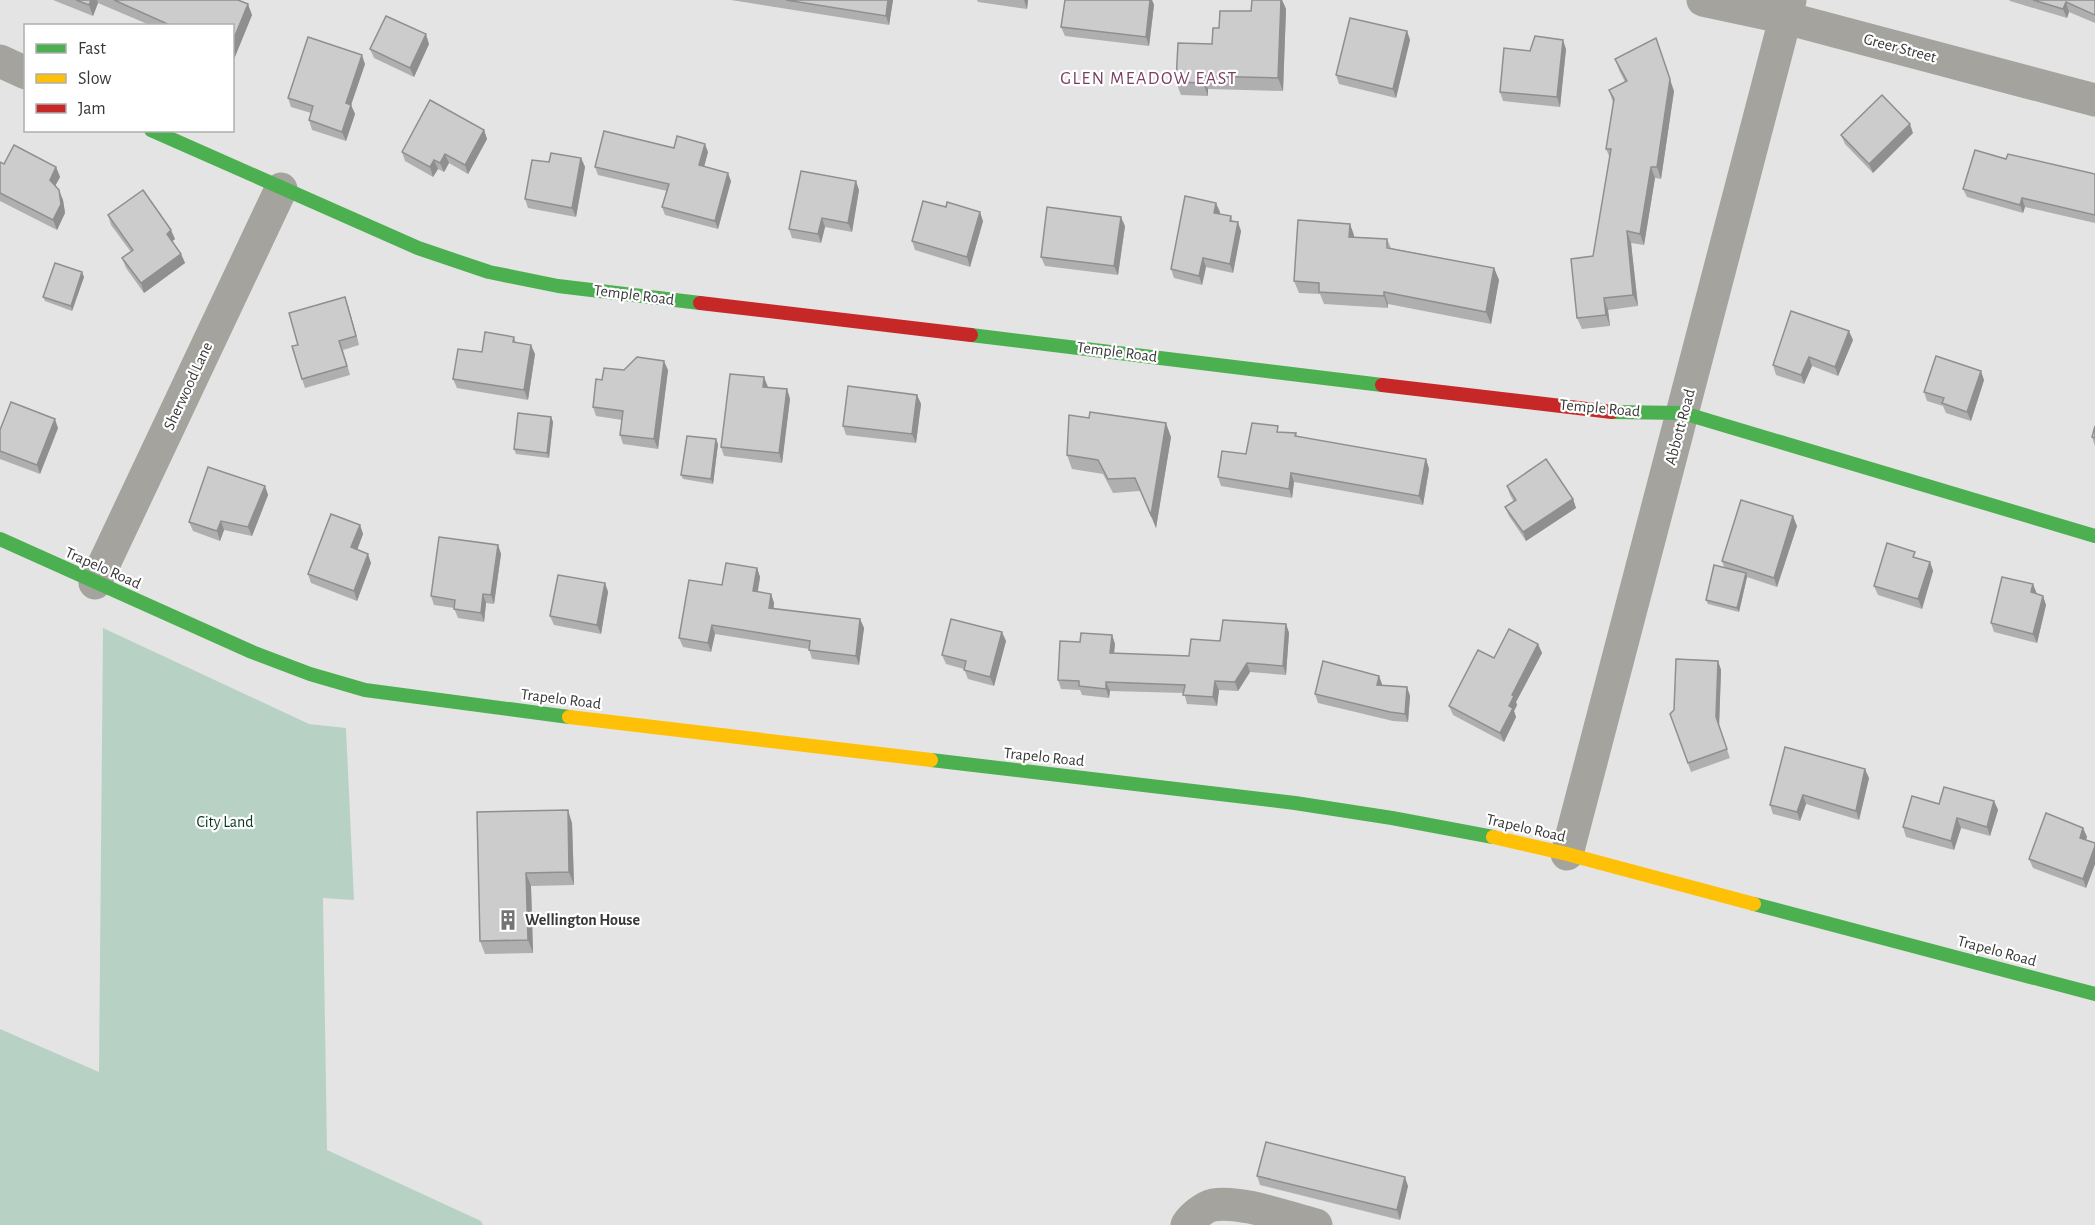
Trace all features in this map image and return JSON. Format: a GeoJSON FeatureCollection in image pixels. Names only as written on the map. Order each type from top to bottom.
{"type":"FeatureCollection","features":[{"type":"Feature","properties":{"kind":"main road","name":"Temple Road"},"geometry":{"type":"LineString","coordinates":[[155,132],[418,248],[489,272],[558,286],[1610,412],[1683,413],[2095,536]]}},
{"type":"Feature","properties":{"kind":"main road","name":"Trapelo Road"},"geometry":{"type":"LineString","coordinates":[[0,539],[262,655],[310,674],[365,690],[495,708],[1306,805],[1392,818],[1479,834],[1567,854],[2095,994]]}},
{"type":"Feature","properties":{"kind":"street","name":"Greer Street"},"geometry":{"type":"LineString","coordinates":[[1703,0],[1788,9],[2095,100]]}},
{"type":"Feature","properties":{"kind":"street","name":"Abbott Road"},"geometry":{"type":"LineString","coordinates":[[1567,854],[1788,9]]}},
{"type":"Feature","properties":{"kind":"street"},"geometry":{"type":"LineString","coordinates":[[0,62],[24,72]]}},
{"type":"Feature","properties":{"kind":"street","name":"Sherwood Lane"},"geometry":{"type":"LineString","coordinates":[[95,583],[280,189]]}},
{"type":"Feature","properties":{"kind":"street"},"geometry":{"type":"LineString","coordinates":[[1187,1225],[1191,1219],[1211,1205],[1233,1204],[1316,1225]]}},
{"type":"Feature","properties":{"kind":"green space","name":"City Land"},"geometry":{"type":"Polygon","coordinates":[[[103,628],[309,724],[346,728],[354,900],[323,898],[327,1150],[481,1221],[483,1225],[0,1225],[0,1029],[99,1072],[103,628]]]}},
{"type":"Feature","properties":{"kind":"building"},"geometry":{"type":"Polygon","coordinates":[[[76,0],[91,0],[89,5],[76,0]]]}},
{"type":"Feature","properties":{"kind":"building"},"geometry":{"type":"Polygon","coordinates":[[[114,0],[238,0],[248,4],[234,38],[234,24],[168,24],[114,0]]]}},
{"type":"Feature","properties":{"kind":"building"},"geometry":{"type":"Polygon","coordinates":[[[786,0],[888,0],[886,16],[786,0]]]}},
{"type":"Feature","properties":{"kind":"building"},"geometry":{"type":"Polygon","coordinates":[[[1065,0],[1150,0],[1146,37],[1061,27],[1065,0]]]}},
{"type":"Feature","properties":{"kind":"building"},"geometry":{"type":"Polygon","coordinates":[[[1252,0],[1281,0],[1278,78],[1203,76],[1203,83],[1176,82],[1178,43],[1212,44],[1213,28],[1219,28],[1220,11],[1251,11],[1252,0]]]}},
{"type":"Feature","properties":{"kind":"building"},"geometry":{"type":"Polygon","coordinates":[[[2033,0],[2095,0],[2095,15],[2066,2],[2063,9],[2033,0]]]}},
{"type":"Feature","properties":{"kind":"building"},"geometry":{"type":"Polygon","coordinates":[[[386,16],[426,34],[410,68],[370,49],[386,16]]]}},
{"type":"Feature","properties":{"kind":"building"},"geometry":{"type":"Polygon","coordinates":[[[1350,18],[1407,31],[1393,89],[1336,75],[1350,18]]]}},
{"type":"Feature","properties":{"kind":"building"},"geometry":{"type":"Polygon","coordinates":[[[1535,36],[1563,40],[1557,97],[1500,92],[1504,48],[1530,51],[1535,36]]]}},
{"type":"Feature","properties":{"kind":"building"},"geometry":{"type":"Polygon","coordinates":[[[308,37],[362,55],[346,103],[351,105],[342,132],[309,120],[313,106],[288,98],[308,37]]]}},
{"type":"Feature","properties":{"kind":"building"},"geometry":{"type":"Polygon","coordinates":[[[1656,38],[1670,79],[1657,167],[1651,167],[1640,234],[1627,231],[1633,295],[1604,298],[1606,315],[1577,318],[1571,259],[1593,256],[1611,149],[1606,149],[1614,99],[1609,90],[1627,81],[1615,59],[1656,38]]]}},
{"type":"Feature","properties":{"kind":"building"},"geometry":{"type":"Polygon","coordinates":[[[1882,95],[1910,124],[1869,164],[1841,135],[1882,95]]]}},
{"type":"Feature","properties":{"kind":"building"},"geometry":{"type":"Polygon","coordinates":[[[430,100],[484,130],[465,165],[445,154],[440,163],[434,160],[430,167],[402,152],[430,100]]]}},
{"type":"Feature","properties":{"kind":"building"},"geometry":{"type":"Polygon","coordinates":[[[604,131],[674,148],[677,136],[705,144],[699,165],[728,173],[715,221],[662,207],[669,184],[595,167],[604,131]]]}},
{"type":"Feature","properties":{"kind":"building"},"geometry":{"type":"Polygon","coordinates":[[[14,145],[56,167],[50,180],[59,190],[61,204],[53,220],[0,193],[0,162],[4,164],[14,145]]]}},
{"type":"Feature","properties":{"kind":"building"},"geometry":{"type":"Polygon","coordinates":[[[1975,150],[2006,159],[2008,154],[2095,174],[2095,215],[2022,198],[2020,205],[1963,189],[1975,150]]]}},
{"type":"Feature","properties":{"kind":"building"},"geometry":{"type":"Polygon","coordinates":[[[551,153],[581,158],[572,208],[525,199],[532,160],[549,162],[551,153]]]}},
{"type":"Feature","properties":{"kind":"building"},"geometry":{"type":"Polygon","coordinates":[[[801,171],[856,181],[848,223],[822,218],[818,234],[789,229],[801,171]]]}},
{"type":"Feature","properties":{"kind":"building"},"geometry":{"type":"Polygon","coordinates":[[[143,190],[171,230],[167,234],[181,254],[141,283],[122,258],[133,250],[108,215],[143,190]]]}},
{"type":"Feature","properties":{"kind":"building"},"geometry":{"type":"Polygon","coordinates":[[[1185,196],[1216,203],[1214,213],[1231,216],[1230,221],[1238,222],[1230,264],[1203,258],[1199,276],[1171,269],[1185,196]]]}},
{"type":"Feature","properties":{"kind":"building"},"geometry":{"type":"Polygon","coordinates":[[[923,201],[946,207],[947,202],[980,212],[967,257],[912,241],[923,201]]]}},
{"type":"Feature","properties":{"kind":"building"},"geometry":{"type":"Polygon","coordinates":[[[1047,207],[1121,217],[1114,266],[1041,257],[1047,207]]]}},
{"type":"Feature","properties":{"kind":"building"},"geometry":{"type":"Polygon","coordinates":[[[1298,220],[1350,224],[1349,237],[1387,239],[1387,248],[1494,268],[1486,312],[1384,292],[1384,296],[1319,292],[1319,283],[1294,281],[1298,220]]]}},
{"type":"Feature","properties":{"kind":"building"},"geometry":{"type":"Polygon","coordinates":[[[55,263],[82,272],[71,306],[43,297],[55,263]]]}},
{"type":"Feature","properties":{"kind":"building"},"geometry":{"type":"Polygon","coordinates":[[[345,297],[356,336],[339,341],[347,366],[302,379],[292,346],[298,345],[289,313],[345,297]]]}},
{"type":"Feature","properties":{"kind":"building"},"geometry":{"type":"Polygon","coordinates":[[[1791,311],[1849,331],[1835,367],[1809,357],[1801,375],[1773,365],[1791,311]]]}},
{"type":"Feature","properties":{"kind":"building"},"geometry":{"type":"Polygon","coordinates":[[[485,332],[514,337],[513,342],[531,345],[524,390],[453,379],[458,349],[482,352],[485,332]]]}},
{"type":"Feature","properties":{"kind":"building"},"geometry":{"type":"Polygon","coordinates":[[[1936,356],[1981,371],[1967,412],[1942,403],[1944,398],[1924,392],[1936,356]]]}},
{"type":"Feature","properties":{"kind":"building"},"geometry":{"type":"Polygon","coordinates":[[[637,357],[664,361],[654,439],[620,435],[623,411],[593,407],[596,379],[602,380],[604,368],[624,370],[637,357]]]}},
{"type":"Feature","properties":{"kind":"building"},"geometry":{"type":"Polygon","coordinates":[[[730,374],[764,377],[763,387],[787,389],[779,453],[721,447],[730,374]]]}},
{"type":"Feature","properties":{"kind":"building"},"geometry":{"type":"Polygon","coordinates":[[[848,386],[917,395],[912,434],[843,426],[848,386]]]}},
{"type":"Feature","properties":{"kind":"building"},"geometry":{"type":"Polygon","coordinates":[[[11,402],[55,419],[37,465],[0,451],[0,430],[11,402]]]}},
{"type":"Feature","properties":{"kind":"building"},"geometry":{"type":"Polygon","coordinates":[[[1090,412],[1166,423],[1151,515],[1135,478],[1108,479],[1098,460],[1067,455],[1069,415],[1089,418],[1090,412]]]}},
{"type":"Feature","properties":{"kind":"building"},"geometry":{"type":"Polygon","coordinates":[[[518,413],[551,417],[547,453],[514,449],[518,413]]]}},
{"type":"Feature","properties":{"kind":"building"},"geometry":{"type":"Polygon","coordinates":[[[1252,423],[1278,426],[1277,432],[1296,433],[1295,436],[1426,459],[1419,496],[1291,473],[1289,489],[1218,477],[1222,451],[1246,454],[1252,423]]]}},
{"type":"Feature","properties":{"kind":"building"},"geometry":{"type":"Polygon","coordinates":[[[687,436],[716,439],[711,479],[681,475],[687,436]]]}},
{"type":"Feature","properties":{"kind":"building"},"geometry":{"type":"Polygon","coordinates":[[[1546,459],[1573,499],[1523,532],[1505,507],[1516,500],[1507,486],[1546,459]]]}},
{"type":"Feature","properties":{"kind":"building"},"geometry":{"type":"Polygon","coordinates":[[[208,467],[265,486],[248,527],[221,521],[217,531],[189,522],[208,467]]]}},
{"type":"Feature","properties":{"kind":"building"},"geometry":{"type":"Polygon","coordinates":[[[1741,500],[1793,516],[1774,578],[1722,561],[1741,500]]]}},
{"type":"Feature","properties":{"kind":"building"},"geometry":{"type":"Polygon","coordinates":[[[331,514],[360,525],[351,547],[368,554],[354,591],[308,574],[331,514]]]}},
{"type":"Feature","properties":{"kind":"building"},"geometry":{"type":"Polygon","coordinates":[[[439,537],[498,545],[491,595],[483,594],[481,613],[454,609],[455,600],[431,596],[439,537]]]}},
{"type":"Feature","properties":{"kind":"building"},"geometry":{"type":"Polygon","coordinates":[[[1887,543],[1915,552],[1913,557],[1930,562],[1918,599],[1874,586],[1887,543]]]}},
{"type":"Feature","properties":{"kind":"building"},"geometry":{"type":"Polygon","coordinates":[[[726,563],[757,568],[753,591],[771,594],[769,608],[860,619],[856,656],[809,650],[810,641],[712,625],[708,643],[679,638],[689,580],[722,585],[726,563]]]}},
{"type":"Feature","properties":{"kind":"building"},"geometry":{"type":"Polygon","coordinates":[[[1714,565],[1746,573],[1737,608],[1706,600],[1714,565]]]}},
{"type":"Feature","properties":{"kind":"building"},"geometry":{"type":"Polygon","coordinates":[[[558,575],[605,583],[597,625],[550,616],[558,575]]]}},
{"type":"Feature","properties":{"kind":"building"},"geometry":{"type":"Polygon","coordinates":[[[2002,577],[2033,584],[2031,592],[2043,596],[2033,634],[1991,623],[2002,577]]]}},
{"type":"Feature","properties":{"kind":"building"},"geometry":{"type":"Polygon","coordinates":[[[951,619],[1002,632],[990,677],[964,670],[966,661],[942,655],[951,619]]]}},
{"type":"Feature","properties":{"kind":"building"},"geometry":{"type":"Polygon","coordinates":[[[1223,620],[1286,624],[1283,666],[1247,663],[1235,682],[1215,681],[1213,697],[1183,695],[1185,685],[1106,682],[1106,689],[1079,686],[1079,681],[1058,680],[1060,641],[1080,642],[1081,633],[1112,635],[1110,653],[1189,656],[1191,639],[1220,641],[1223,620]]]}},
{"type":"Feature","properties":{"kind":"building"},"geometry":{"type":"Polygon","coordinates":[[[1509,629],[1538,644],[1512,695],[1514,696],[1509,706],[1513,708],[1500,733],[1449,706],[1478,650],[1494,658],[1509,629]]]}},
{"type":"Feature","properties":{"kind":"building"},"geometry":{"type":"Polygon","coordinates":[[[1676,659],[1718,661],[1716,717],[1727,749],[1688,763],[1670,714],[1674,710],[1676,659]]]}},
{"type":"Feature","properties":{"kind":"building"},"geometry":{"type":"Polygon","coordinates":[[[1323,661],[1379,676],[1377,685],[1407,687],[1405,714],[1315,694],[1323,661]]]}},
{"type":"Feature","properties":{"kind":"building"},"geometry":{"type":"Polygon","coordinates":[[[1785,747],[1865,769],[1856,811],[1803,795],[1797,812],[1770,805],[1785,747]]]}},
{"type":"Feature","properties":{"kind":"building"},"geometry":{"type":"Polygon","coordinates":[[[1944,787],[1994,801],[1987,827],[1957,818],[1951,841],[1903,827],[1912,796],[1939,804],[1944,787]]]}},
{"type":"Feature","properties":{"kind":"building","name":"Wellington House"},"geometry":{"type":"Polygon","coordinates":[[[568,810],[569,872],[526,873],[528,940],[480,941],[477,812],[568,810]]]}},
{"type":"Feature","properties":{"kind":"building"},"geometry":{"type":"Polygon","coordinates":[[[2046,813],[2083,828],[2080,838],[2095,843],[2083,879],[2029,859],[2046,813]]]}},
{"type":"Feature","properties":{"kind":"building"},"geometry":{"type":"Polygon","coordinates":[[[1266,1142],[1405,1177],[1397,1210],[1257,1176],[1266,1142]]]}},
{"type":"Feature","properties":{"kind":"traffic: fast"},"geometry":{"type":"LineString","coordinates":[[156,132],[418,248],[489,272],[558,286],[700,303]]}},
{"type":"Feature","properties":{"kind":"traffic: fast"},"geometry":{"type":"LineString","coordinates":[[971,335],[1382,385]]}},
{"type":"Feature","properties":{"kind":"traffic: fast"},"geometry":{"type":"LineString","coordinates":[[1612,412],[1683,413],[2095,536]]}},
{"type":"Feature","properties":{"kind":"traffic: fast"},"geometry":{"type":"LineString","coordinates":[[0,539],[252,652],[310,674],[365,690],[569,717]]}},
{"type":"Feature","properties":{"kind":"traffic: fast"},"geometry":{"type":"LineString","coordinates":[[931,760],[1295,803],[1493,837]]}},
{"type":"Feature","properties":{"kind":"traffic: fast"},"geometry":{"type":"LineString","coordinates":[[1754,904],[2095,994]]}},
{"type":"Feature","properties":{"kind":"traffic: slow"},"geometry":{"type":"LineString","coordinates":[[569,717],[931,760]]}},
{"type":"Feature","properties":{"kind":"traffic: slow"},"geometry":{"type":"LineString","coordinates":[[1493,837],[1567,854],[1754,904]]}},
{"type":"Feature","properties":{"kind":"traffic: jam"},"geometry":{"type":"LineString","coordinates":[[700,303],[971,335]]}},
{"type":"Feature","properties":{"kind":"traffic: jam"},"geometry":{"type":"LineString","coordinates":[[1382,385],[1612,412]]}},
{"type":"Feature","properties":{"kind":"place","name":"Wellington House"},"geometry":{"type":"Point","coordinates":[508,920]}},
{"type":"Feature","properties":{"kind":"district","name":"GLEN MEADOW EAST"},"geometry":{"type":"Point","coordinates":[1149,79]}}]}
